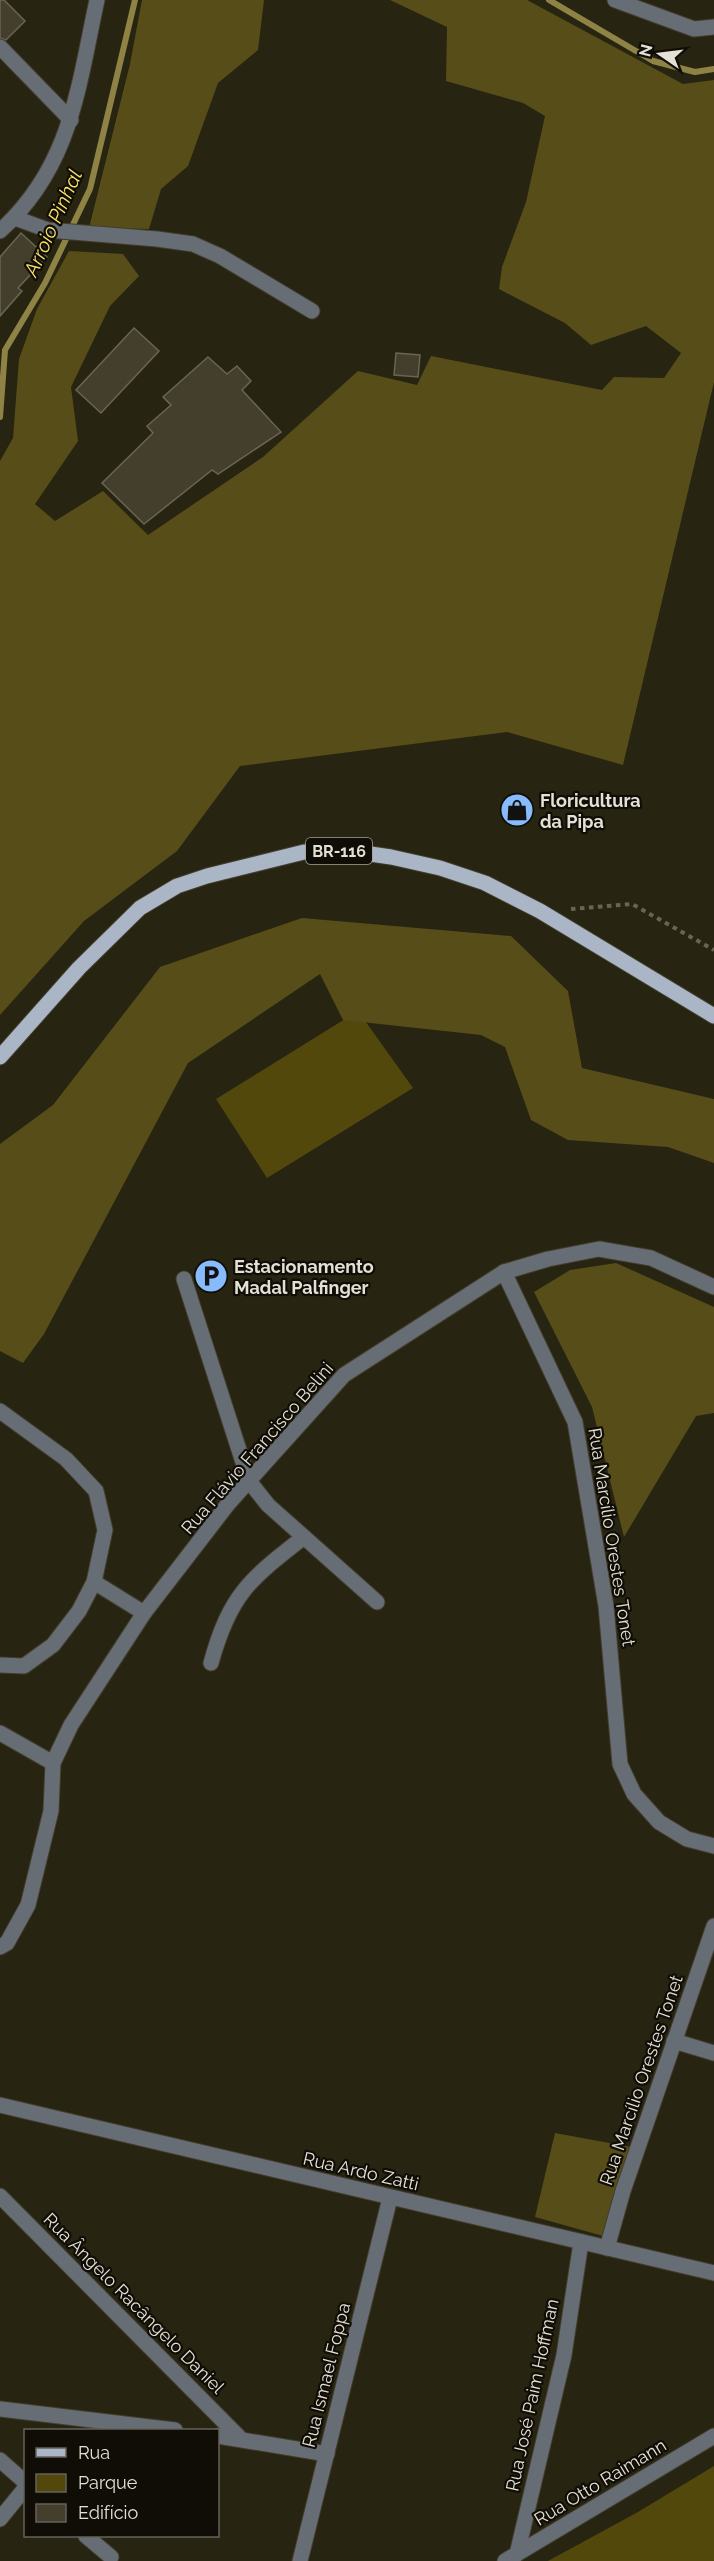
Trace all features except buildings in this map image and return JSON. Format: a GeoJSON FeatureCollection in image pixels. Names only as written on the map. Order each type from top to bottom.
{"type":"FeatureCollection","features":[{"type":"Feature","properties":{"kind":"main road","name":"BR-116"},"geometry":{"type":"LineString","coordinates":[[0,1057],[79,968],[140,908],[177,886],[253,863],[304,852],[350,851],[391,857],[440,868],[485,883],[540,911],[714,1016]]}},
{"type":"Feature","properties":{"kind":"street"},"geometry":{"type":"LineString","coordinates":[[0,231],[15,218],[43,182],[60,150],[71,120],[97,0]]}},
{"type":"Feature","properties":{"kind":"street"},"geometry":{"type":"LineString","coordinates":[[615,0],[694,29],[714,27]]}},
{"type":"Feature","properties":{"kind":"street"},"geometry":{"type":"LineString","coordinates":[[0,48],[71,120]]}},
{"type":"Feature","properties":{"kind":"street"},"geometry":{"type":"LineString","coordinates":[[15,218],[48,230],[193,244],[220,256],[312,312]]}},
{"type":"Feature","properties":{"kind":"street","name":"Rua Flávio Francisco Belini"},"geometry":{"type":"LineString","coordinates":[[53,1763],[71,1725],[144,1613],[228,1504],[344,1375],[504,1272],[548,1259],[598,1249],[651,1257],[714,1287]]}},
{"type":"Feature","properties":{"kind":"street","name":"Rua Marcílio Orestes Tonet"},"geometry":{"type":"LineString","coordinates":[[504,1272],[575,1422],[606,1606],[620,1764],[634,1794],[659,1822],[687,1839],[714,1846]]}},
{"type":"Feature","properties":{"kind":"street"},"geometry":{"type":"LineString","coordinates":[[184,1279],[249,1481],[268,1505],[377,1602]]}},
{"type":"Feature","properties":{"kind":"street"},"geometry":{"type":"LineString","coordinates":[[0,1411],[66,1459],[96,1491],[105,1530],[94,1582],[79,1611],[53,1645],[24,1666],[0,1665]]}},
{"type":"Feature","properties":{"kind":"street"},"geometry":{"type":"LineString","coordinates":[[211,1663],[220,1630],[238,1595],[260,1572],[304,1537]]}},
{"type":"Feature","properties":{"kind":"street"},"geometry":{"type":"LineString","coordinates":[[94,1582],[144,1613]]}},
{"type":"Feature","properties":{"kind":"street"},"geometry":{"type":"LineString","coordinates":[[0,1733],[53,1763],[51,1811],[28,1905],[7,1943],[0,1947]]}},
{"type":"Feature","properties":{"kind":"street","name":"Rua Marcílio Orestes Tonet"},"geometry":{"type":"LineString","coordinates":[[607,2248],[623,2191],[714,1926]]}},
{"type":"Feature","properties":{"kind":"street"},"geometry":{"type":"LineString","coordinates":[[674,2041],[714,2054]]}},
{"type":"Feature","properties":{"kind":"street","name":"Rua Ardo Zatti"},"geometry":{"type":"LineString","coordinates":[[0,2105],[714,2273]]}},
{"type":"Feature","properties":{"kind":"street","name":"Rua Ângelo Racângelo Daniel"},"geometry":{"type":"LineString","coordinates":[[0,2196],[240,2438]]}},
{"type":"Feature","properties":{"kind":"street","name":"Rua Ismael Foppa"},"geometry":{"type":"LineString","coordinates":[[300,2561],[390,2198]]}},
{"type":"Feature","properties":{"kind":"street","name":"Rua José Paim Hoffman"},"geometry":{"type":"LineString","coordinates":[[511,2558],[564,2355],[581,2242]]}},
{"type":"Feature","properties":{"kind":"street"},"geometry":{"type":"LineString","coordinates":[[0,2409],[167,2429]]}},
{"type":"Feature","properties":{"kind":"street"},"geometry":{"type":"LineString","coordinates":[[219,2436],[327,2454]]}},
{"type":"Feature","properties":{"kind":"street","name":"Rua Otto Raimann"},"geometry":{"type":"LineString","coordinates":[[511,2558],[714,2436]]}},
{"type":"Feature","properties":{"kind":"street"},"geometry":{"type":"LineString","coordinates":[[0,2460],[24,2483]]}},
{"type":"Feature","properties":{"kind":"street"},"geometry":{"type":"LineString","coordinates":[[0,2519],[24,2488]]}},
{"type":"Feature","properties":{"kind":"street"},"geometry":{"type":"LineString","coordinates":[[88,2537],[111,2557]]}},
{"type":"Feature","properties":{"kind":"path"},"geometry":{"type":"LineString","coordinates":[[540,911],[632,904],[714,950]]}},
{"type":"Feature","properties":{"kind":"green space"},"geometry":{"type":"Polygon","coordinates":[[[358,1011],[413,1088],[267,1178],[216,1099],[358,1011]]]}},
{"type":"Feature","properties":{"kind":"green space"},"geometry":{"type":"Polygon","coordinates":[[[714,2466],[714,2561],[548,2561],[638,2512],[714,2466]]]}},
{"type":"Feature","properties":{"kind":"shaded area"},"geometry":{"type":"Polygon","coordinates":[[[142,0],[264,0],[258,50],[218,83],[188,166],[161,189],[149,229],[89,228],[130,64],[142,0]]]}},
{"type":"Feature","properties":{"kind":"shaded area"},"geometry":{"type":"Polygon","coordinates":[[[390,0],[527,0],[683,84],[714,80],[714,382],[623,765],[507,732],[240,766],[177,851],[84,921],[0,1015],[0,461],[13,438],[19,359],[37,309],[69,251],[123,254],[139,276],[110,306],[71,387],[78,441],[35,504],[55,521],[103,491],[148,535],[263,457],[358,371],[417,385],[431,356],[602,390],[614,377],[664,378],[681,353],[646,326],[591,345],[565,323],[499,289],[502,267],[526,202],[545,116],[523,103],[446,81],[447,27],[390,0]]]}},
{"type":"Feature","properties":{"kind":"shaded area"},"geometry":{"type":"Polygon","coordinates":[[[302,918],[511,936],[568,991],[582,1068],[714,1099],[714,1163],[668,1147],[568,1140],[531,1120],[505,1047],[481,1035],[343,1020],[320,974],[188,1063],[44,1334],[23,1363],[0,1351],[0,1144],[53,1105],[160,967],[302,918]]]}},
{"type":"Feature","properties":{"kind":"shaded area"},"geometry":{"type":"Polygon","coordinates":[[[616,1263],[714,1307],[714,1413],[696,1416],[624,1537],[592,1407],[534,1292],[570,1270],[616,1263]]]}},
{"type":"Feature","properties":{"kind":"shaded area"},"geometry":{"type":"Polygon","coordinates":[[[555,2133],[631,2147],[603,2236],[535,2217],[555,2133]]]}},
{"type":"Feature","properties":{"kind":"waterway","name":"Arroio Pinhal"},"geometry":{"type":"LineString","coordinates":[[0,417],[5,350],[45,283],[90,189],[135,0]]}},
{"type":"Feature","properties":{"kind":"waterway","name":"Arroio Pinhal"},"geometry":{"type":"LineString","coordinates":[[549,0],[653,61],[695,72],[714,69]]}},
{"type":"Feature","properties":{"kind":"place","name":"Floricultura da Pipa"},"geometry":{"type":"Point","coordinates":[517,810]}},
{"type":"Feature","properties":{"kind":"place","name":"Estacionamento Madal Palfinger"},"geometry":{"type":"Point","coordinates":[211,1276]}}]}
